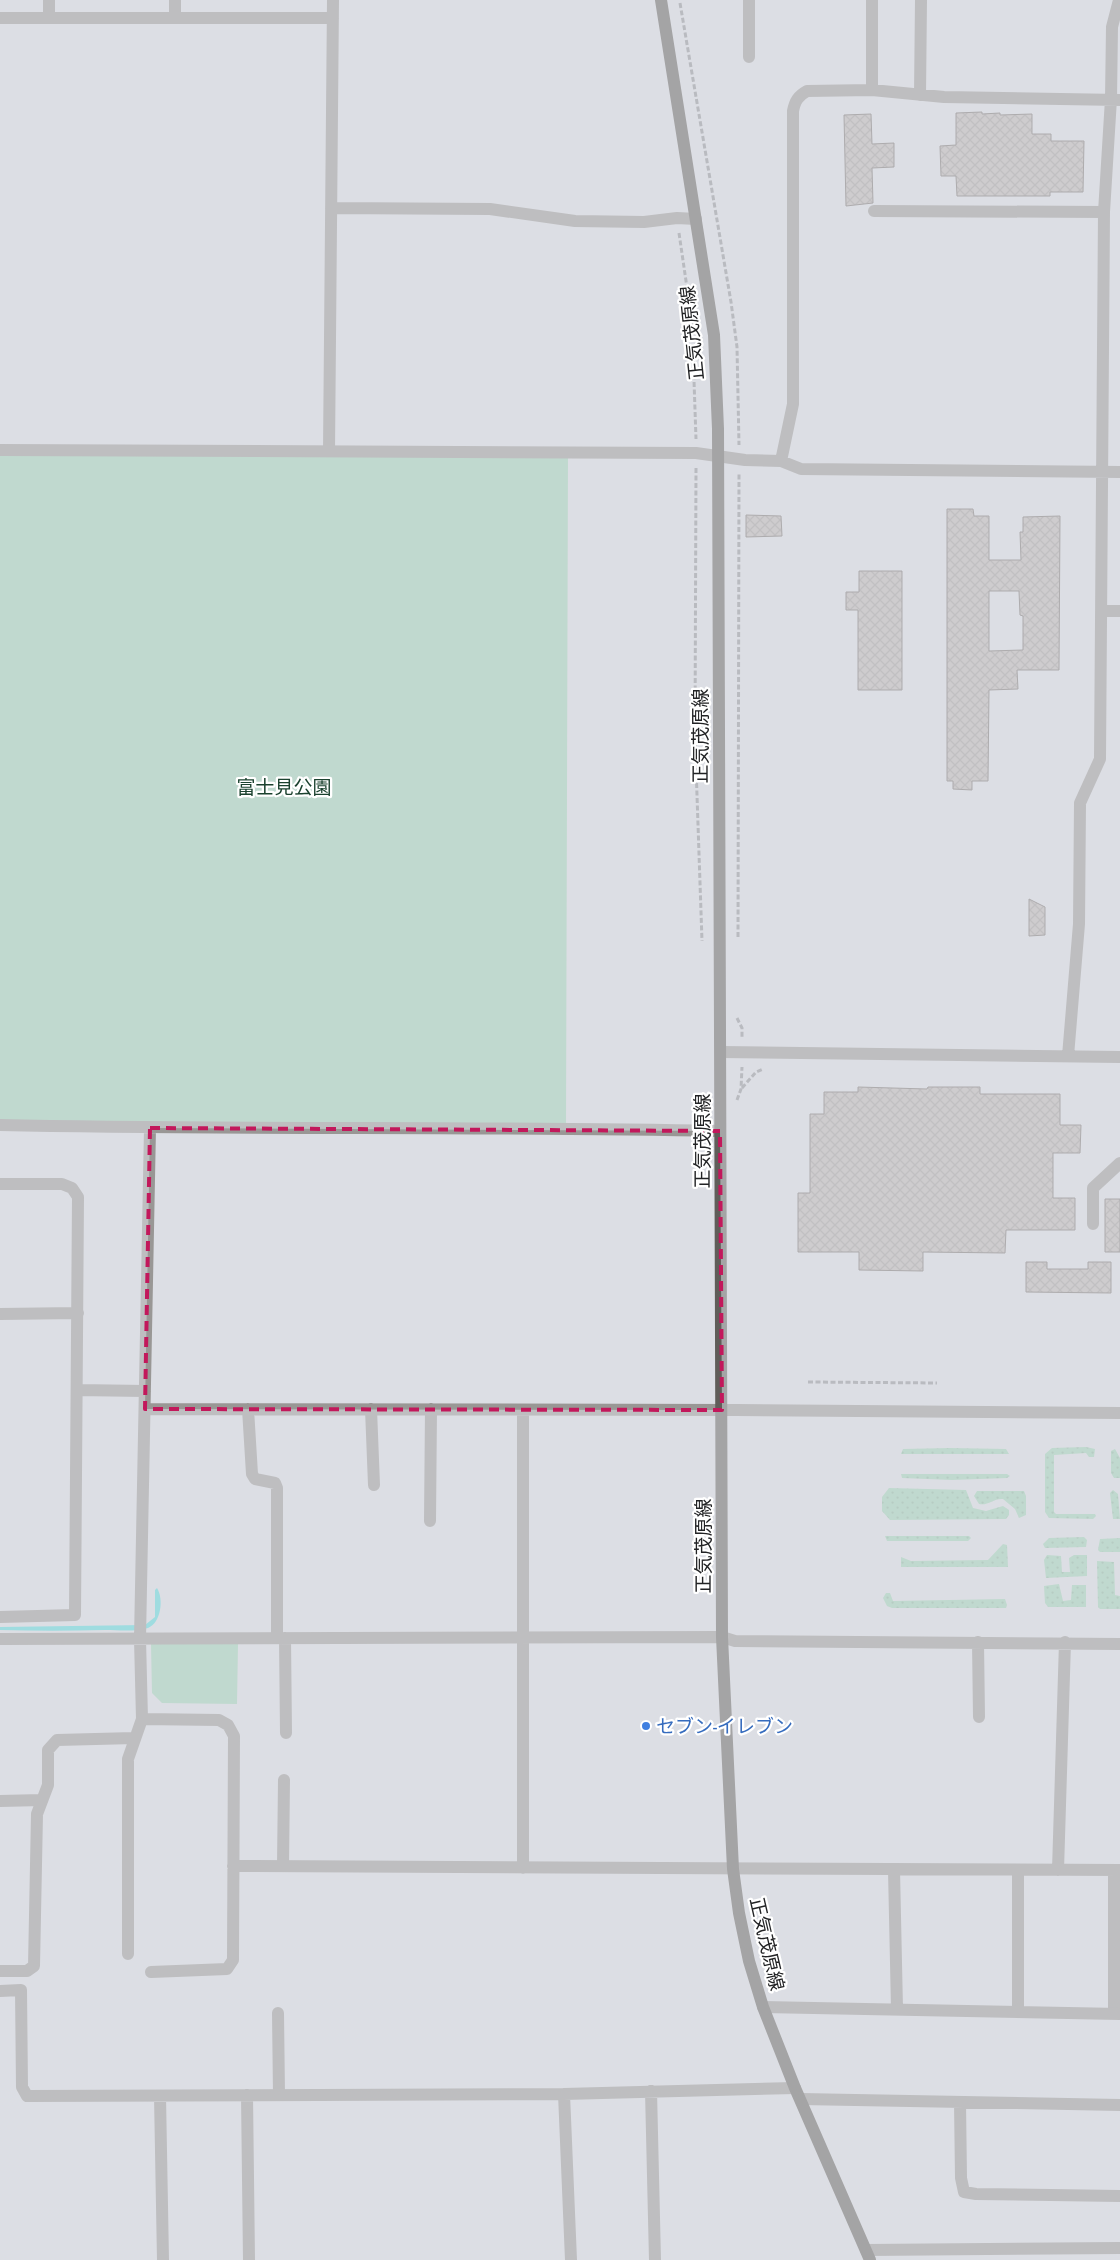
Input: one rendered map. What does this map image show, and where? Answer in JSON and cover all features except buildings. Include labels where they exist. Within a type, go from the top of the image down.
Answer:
[{"type":"main road","name":"正気茂原線","points":[[661,0],[714,335],[718,456],[722,1637],[733,1869],[745,1942],[763,2007],[798,2094],[868,2255]]},
{"type":"street","points":[[49,0],[49,18]]},
{"type":"street","points":[[175,0],[175,18]]},
{"type":"street","points":[[329,451],[333,0]]},
{"type":"street","points":[[749,0],[749,56]]},
{"type":"street","points":[[872,0],[872,90]]},
{"type":"street","points":[[920,95],[921,0]]},
{"type":"street","points":[[1068,1056],[1080,924],[1080,803],[1100,759],[1104,472],[1104,212],[1116,100],[1116,40],[1112,27],[1119,0]]},
{"type":"street","points":[[0,18],[333,18]]},
{"type":"street","points":[[781,461],[792,404],[793,120],[795,101],[807,91],[872,90],[944,97],[1116,100]]},
{"type":"street","points":[[331,208],[490,210],[575,221],[644,222],[677,218],[696,219]]},
{"type":"street","points":[[874,211],[1104,212]]},
{"type":"street","points":[[0,450],[696,453],[745,460],[781,461],[801,469],[1120,472]]},
{"type":"street","points":[[1102,611],[1120,611]]},
{"type":"street","points":[[721,1052],[1120,1057]]},
{"type":"street","points":[[0,1124],[150,1128],[566,1128],[720,1131]]},
{"type":"street","points":[[128,1954],[128,1759],[142,1719],[140,1639],[150,1128]]},
{"type":"street","points":[[1094,1224],[1093,1188],[1120,1163]]},
{"type":"street","points":[[0,1184],[62,1184],[72,1188],[78,1197],[75,1615],[0,1617]]},
{"type":"street","points":[[0,1314],[78,1313]]},
{"type":"street","points":[[77,1390],[145,1391]]},
{"type":"street","points":[[145,1409],[1120,1413]]},
{"type":"street","points":[[248,1409],[252,1474],[255,1478],[274,1483],[277,1488],[281,1638],[286,1732]]},
{"type":"street","points":[[371,1409],[374,1485]]},
{"type":"street","points":[[430,1520],[431,1409]]},
{"type":"street","points":[[523,1410],[523,1868]]},
{"type":"street","points":[[0,1639],[722,1637],[735,1641],[1064,1642],[1120,1644]]},
{"type":"street","points":[[978,1642],[979,1717]]},
{"type":"street","points":[[1058,1870],[1064,1642]]},
{"type":"street","points":[[142,1719],[219,1720],[228,1725],[234,1736],[233,1960],[227,1969],[151,1972]]},
{"type":"street","points":[[0,1971],[27,1971],[34,1966],[38,1814],[48,1785],[48,1750],[57,1740],[134,1738]]},
{"type":"street","points":[[283,1865],[284,1780]]},
{"type":"street","points":[[0,1801],[42,1800]]},
{"type":"street","points":[[233,1866],[1117,1870],[1117,2014],[763,2007]]},
{"type":"street","points":[[894,1870],[897,2009]]},
{"type":"street","points":[[1018,1870],[1018,2012]]},
{"type":"street","points":[[0,1991],[21,1990],[22,2088],[27,2096],[564,2094],[651,2091],[798,2094],[960,2102],[1120,2105]]},
{"type":"street","points":[[278,2012],[279,2095]]},
{"type":"street","points":[[651,2091],[655,2260]]},
{"type":"street","points":[[564,2094],[571,2260]]},
{"type":"street","points":[[248,2095],[249,2260]]},
{"type":"street","points":[[160,2096],[163,2260]]},
{"type":"street","points":[[960,2102],[961,2178],[964,2192],[976,2194],[1120,2196]]},
{"type":"street","points":[[868,2255],[1120,2248]]},
{"type":"path","points":[[679,0],[731,302],[737,347],[739,448]]},
{"type":"path","points":[[677,218],[692,322],[696,453],[695,737],[702,942]]},
{"type":"path","points":[[738,940],[739,468]]},
{"type":"path","points":[[737,1010],[737,1019],[742,1028],[741,1089]]},
{"type":"path","points":[[737,1109],[737,1099],[741,1089],[756,1072],[767,1068]]},
{"type":"path","points":[[808,1382],[936,1383]]},
{"type":"highlighted area","points":[[150,1128],[720,1131],[722,1410],[145,1409]]},
{"type":"green space","name":"富士見公園","points":[[0,450],[568,452],[566,1128],[0,1123]]},
{"type":"green space","points":[[1086,1447],[1095,1449],[1094,1457],[1089,1457],[1086,1453],[1054,1455],[1054,1512],[1056,1514],[1095,1514],[1096,1516],[1093,1519],[1049,1518],[1045,1512],[1045,1454],[1052,1448]]},
{"type":"green space","points":[[903,1449],[1006,1449],[1009,1454],[901,1454]]},
{"type":"green space","points":[[1115,1449],[1120,1458],[1120,1478],[1114,1478],[1111,1473],[1111,1451]]},
{"type":"green space","points":[[901,1474],[1007,1474],[1010,1476],[1007,1478],[952,1480],[902,1478]]},
{"type":"green space","points":[[889,1488],[966,1490],[973,1508],[986,1511],[1003,1506],[1009,1510],[1009,1515],[1006,1519],[890,1520],[882,1511],[882,1497]]},
{"type":"green space","points":[[1113,1490],[1118,1494],[1120,1519],[1113,1519],[1110,1493]]},
{"type":"green space","points":[[977,1491],[1024,1491],[1026,1496],[1026,1515],[1019,1518],[1015,1509],[1003,1499],[979,1504],[974,1496]]},
{"type":"green space","points":[[885,1536],[969,1536],[971,1538],[968,1541],[887,1541]]},
{"type":"green space","points":[[1084,1537],[1087,1540],[1086,1547],[1045,1548],[1043,1544],[1049,1538]]},
{"type":"green space","points":[[1120,1538],[1120,1552],[1100,1552],[1098,1550],[1100,1539]]},
{"type":"green space","points":[[1003,1544],[1007,1545],[1008,1567],[901,1567],[901,1557],[911,1561],[988,1560]]},
{"type":"green space","points":[[1047,1555],[1061,1556],[1062,1572],[1070,1572],[1069,1558],[1074,1555],[1087,1555],[1087,1576],[1046,1578],[1044,1560]]},
{"type":"green space","points":[[1097,1561],[1114,1562],[1115,1595],[1120,1596],[1120,1609],[1100,1609],[1098,1607]]},
{"type":"green space","points":[[1059,1584],[1063,1601],[1071,1600],[1072,1585],[1086,1585],[1086,1607],[1048,1607],[1045,1603],[1044,1586]]},
{"type":"green space","points":[[886,1593],[890,1593],[893,1601],[1005,1599],[1007,1605],[1006,1608],[892,1608],[887,1606],[883,1598]]},
{"type":"green space","points":[[151,1644],[238,1644],[237,1704],[162,1703],[152,1693]]},
{"type":"water","points":[[157,1588],[161,1604],[160,1610],[156,1621],[148,1628],[138,1630],[0,1630],[0,1627],[145,1625],[155,1617],[155,1590]]},
{"type":"place","name":"セブン-イレブン","points":[[646,1726]]}]
